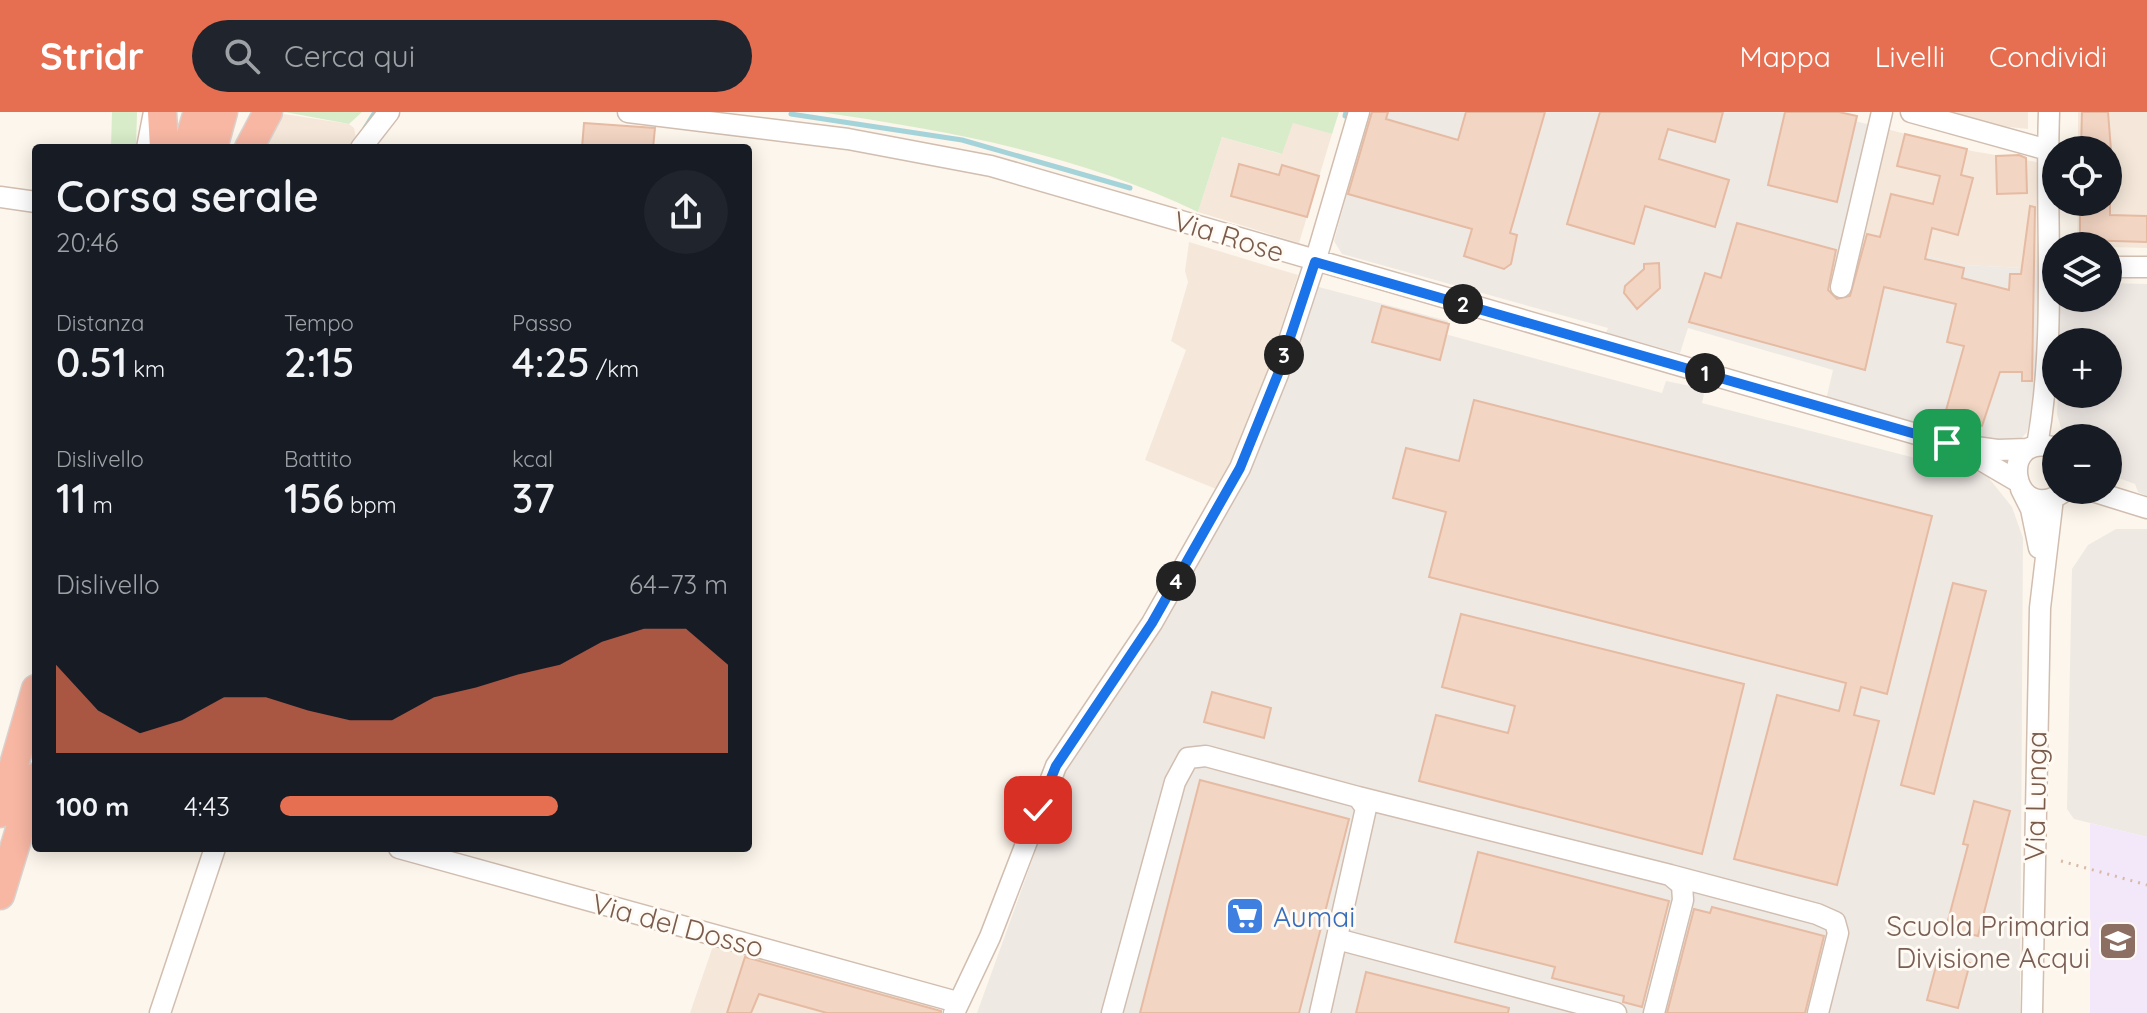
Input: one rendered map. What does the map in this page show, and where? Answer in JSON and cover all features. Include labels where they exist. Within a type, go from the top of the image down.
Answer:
[{"type":"highway","points":[[162,112],[164,144]]},
{"type":"highway","points":[[188,144],[198,112]]},
{"type":"highway","points":[[214,144],[223,112]]},
{"type":"highway","points":[[251,144],[268,112]]},
{"type":"highway","points":[[0,813],[32,703]]},
{"type":"highway","points":[[0,895],[32,790]]},
{"type":"street","points":[[148,144],[154,112]]},
{"type":"street","points":[[364,144],[389,112]]},
{"type":"street","name":"Via Rose","points":[[628,112],[738,118],[991,166],[1947,443],[1997,450],[2040,448]]},
{"type":"street","points":[[956,1008],[990,937],[1056,766],[1152,623],[1240,468],[1278,374],[1359,112]]},
{"type":"street","points":[[1841,287],[1882,112]]},
{"type":"street","points":[[1911,112],[2042,148]]},
{"type":"street","points":[[2048,136],[2049,112]]},
{"type":"street","points":[[0,197],[32,201]]},
{"type":"street","points":[[2122,267],[2147,267]]},
{"type":"street","points":[[2019,485],[2017,463],[2040,448],[2045,408]]},
{"type":"street","name":"Via Rose","points":[[1947,443],[1992,464],[2036,499],[2042,498]]},
{"type":"street","name":"Via Lunga","points":[[2019,485],[2037,531],[2042,580],[2034,796],[2032,1013]]},
{"type":"street","points":[[2122,491],[2147,506]]},
{"type":"street","points":[[2122,499],[2147,506]]},
{"type":"street","name":"Via Lunga","points":[[2042,580],[2057,504]]},
{"type":"street","points":[[1112,1013],[1175,782],[1188,758],[1206,756],[1817,914],[1835,922],[1838,933],[1818,1013]]},
{"type":"street","points":[[1320,1013],[1366,808],[1358,797]]},
{"type":"street","points":[[160,1013],[214,852]]},
{"type":"street","name":"Via del Dosso","points":[[413,852],[956,1008]]},
{"type":"street","points":[[1654,1013],[1683,900],[1682,885],[1670,875]]},
{"type":"street","points":[[1337,939],[1616,1013]]},
{"type":"path","points":[[2061,861],[2147,885]]},
{"type":"shaded area","points":[[1369,112],[1819,112],[1871,125],[1849,236],[1964,265],[2042,269],[2039,382],[2027,432],[2020,440],[1993,446],[1826,400],[1833,370],[1688,328],[1680,353],[1606,333],[1608,328],[1342,254],[1334,241]]},
{"type":"shaded area","points":[[1940,112],[2028,112],[2028,129],[2000,126]]},
{"type":"shaded area","points":[[2078,112],[2147,112],[2147,248],[2122,247],[2122,232],[2077,232],[2078,216],[2122,216],[2122,136],[2078,136]]},
{"type":"shaded area","points":[[284,114],[349,124],[354,128],[357,143],[357,144],[268,144]]},
{"type":"shaded area","points":[[1293,122],[1332,134],[1299,243],[1198,212],[1222,137],[1281,154]]},
{"type":"shaded area","points":[[1871,125],[1972,151],[2037,162],[2042,269],[1964,265],[1848,236]]},
{"type":"shaded area","points":[[1189,242],[1298,275],[1250,425],[1216,489],[1145,460],[1186,350],[1171,341],[1188,282],[1185,271]]},
{"type":"shaded area","points":[[2122,283],[2147,284],[2147,496],[2138,492],[2135,484],[2122,479],[2122,424],[2060,424],[2057,414],[2057,408],[2122,408],[2122,328],[2058,328],[2058,312],[2122,312]]},
{"type":"shaded area","points":[[1315,286],[1448,321],[1445,334],[1662,393],[1666,381],[1705,389],[1702,403],[1946,466],[1948,458],[1988,477],[2012,507],[2023,538],[2020,1013],[977,1013],[1067,764],[1171,610],[1217,529],[1262,442],[1256,437],[1262,425],[1269,427]]},
{"type":"shaded area","points":[[2116,529],[2147,529],[2147,837],[2074,819],[2067,809],[2072,569],[2088,545]]},
{"type":"shaded area","name":"Scuola Primaria Divisione Acqui","points":[[2090,823],[2147,837],[2147,1013],[2090,1013]]},
{"type":"shaded area","points":[[714,943],[864,984],[927,1004],[942,1013],[690,1013]]},
{"type":"green space","points":[[112,112],[137,112],[136,144],[111,144]]},
{"type":"green space","points":[[285,112],[362,112],[349,124]]},
{"type":"green space","points":[[820,112],[1339,112],[1332,134],[1293,123],[1282,154],[1222,137],[1198,212],[1107,175],[1013,147],[917,127]]},
{"type":"building","points":[[1372,112],[1388,112],[1386,119],[1458,140],[1466,112],[1545,112],[1510,233],[1517,235],[1511,264],[1504,269],[1464,256],[1472,229],[1348,194]]},
{"type":"building","points":[[1600,112],[1723,112],[1715,142],[1668,129],[1659,159],[1729,180],[1715,227],[1645,206],[1634,244],[1567,224]]},
{"type":"building","points":[[1785,112],[1839,112],[1857,116],[1837,202],[1768,185]]},
{"type":"building","points":[[2082,112],[2108,112],[2110,136],[2081,136]]},
{"type":"building","points":[[584,123],[655,128],[653,144],[582,144]]},
{"type":"building","points":[[1905,134],[1967,149],[1961,175],[1973,178],[1958,235],[1932,228],[1925,259],[1964,268],[1962,278],[2009,290],[2010,274],[2021,274],[2030,206],[2035,207],[2032,381],[2022,381],[2022,372],[2000,372],[1982,426],[1945,414],[1964,346],[1947,342],[1956,304],[1884,287],[1865,370],[1689,322],[1705,273],[1721,278],[1737,223],[1836,250],[1828,290],[1837,299],[1850,296],[1867,234],[1880,237],[1891,194],[1933,204],[1940,176],[1897,166]]},
{"type":"building","points":[[2019,155],[2026,158],[2027,193],[1997,194],[1996,156]]},
{"type":"building","points":[[1239,164],[1279,175],[1282,165],[1319,176],[1307,217],[1231,196]]},
{"type":"building","points":[[2080,216],[2147,216],[2147,242],[2122,241],[2122,232],[2080,232]]},
{"type":"building","points":[[1659,263],[1660,288],[1637,309],[1624,293],[1625,286],[1644,269],[1644,264]]},
{"type":"building","points":[[1382,306],[1449,324],[1440,360],[1372,342]]},
{"type":"building","points":[[1474,400],[1932,516],[1887,694],[1861,687],[1854,715],[1879,721],[1837,885],[1734,859],[1777,695],[1839,711],[1846,683],[1429,577],[1446,512],[1393,498],[1406,448],[1459,461]]},
{"type":"building","points":[[1953,583],[1986,591],[1934,794],[1901,785]]},
{"type":"building","points":[[1461,614],[1744,684],[1702,854],[1419,781],[1436,715],[1508,733],[1515,706],[1442,687]]},
{"type":"building","points":[[1212,692],[1271,708],[1264,738],[1204,722]]},
{"type":"building","name":"Aumai","points":[[1200,780],[1349,819],[1299,1013],[1140,1013]]},
{"type":"building","points":[[1974,801],[2010,811],[1978,936],[1946,928],[1968,845],[1963,844]]},
{"type":"building","points":[[1478,852],[1669,901],[1642,1007],[1623,1002],[1624,996],[1552,978],[1555,967],[1455,942]]},
{"type":"building","points":[[1712,907],[1824,936],[1805,1013],[1667,1013],[1694,909],[1710,913]]},
{"type":"building","points":[[1939,955],[1970,963],[1958,1008],[1927,1000]]},
{"type":"building","points":[[745,957],[941,1013],[827,1013],[759,994],[751,1013],[727,1013]]},
{"type":"building","points":[[1366,972],[1509,1008],[1508,1013],[1356,1013]]},
{"type":"waterway","points":[[365,128],[375,112]]},
{"type":"waterway","points":[[1345,116],[1346,112]]},
{"type":"waterway","points":[[791,114],[962,140],[1130,188]]},
{"type":"place","name":"Aumai","points":[[1245,916]]},
{"type":"place","name":"Scuola Primaria Divisione Acqui","points":[[2118,941]]},
{"type":"route","points":[[1038,810],[1056,766],[1152,623],[1240,468],[1278,374],[1315,262],[1947,443]]}]
